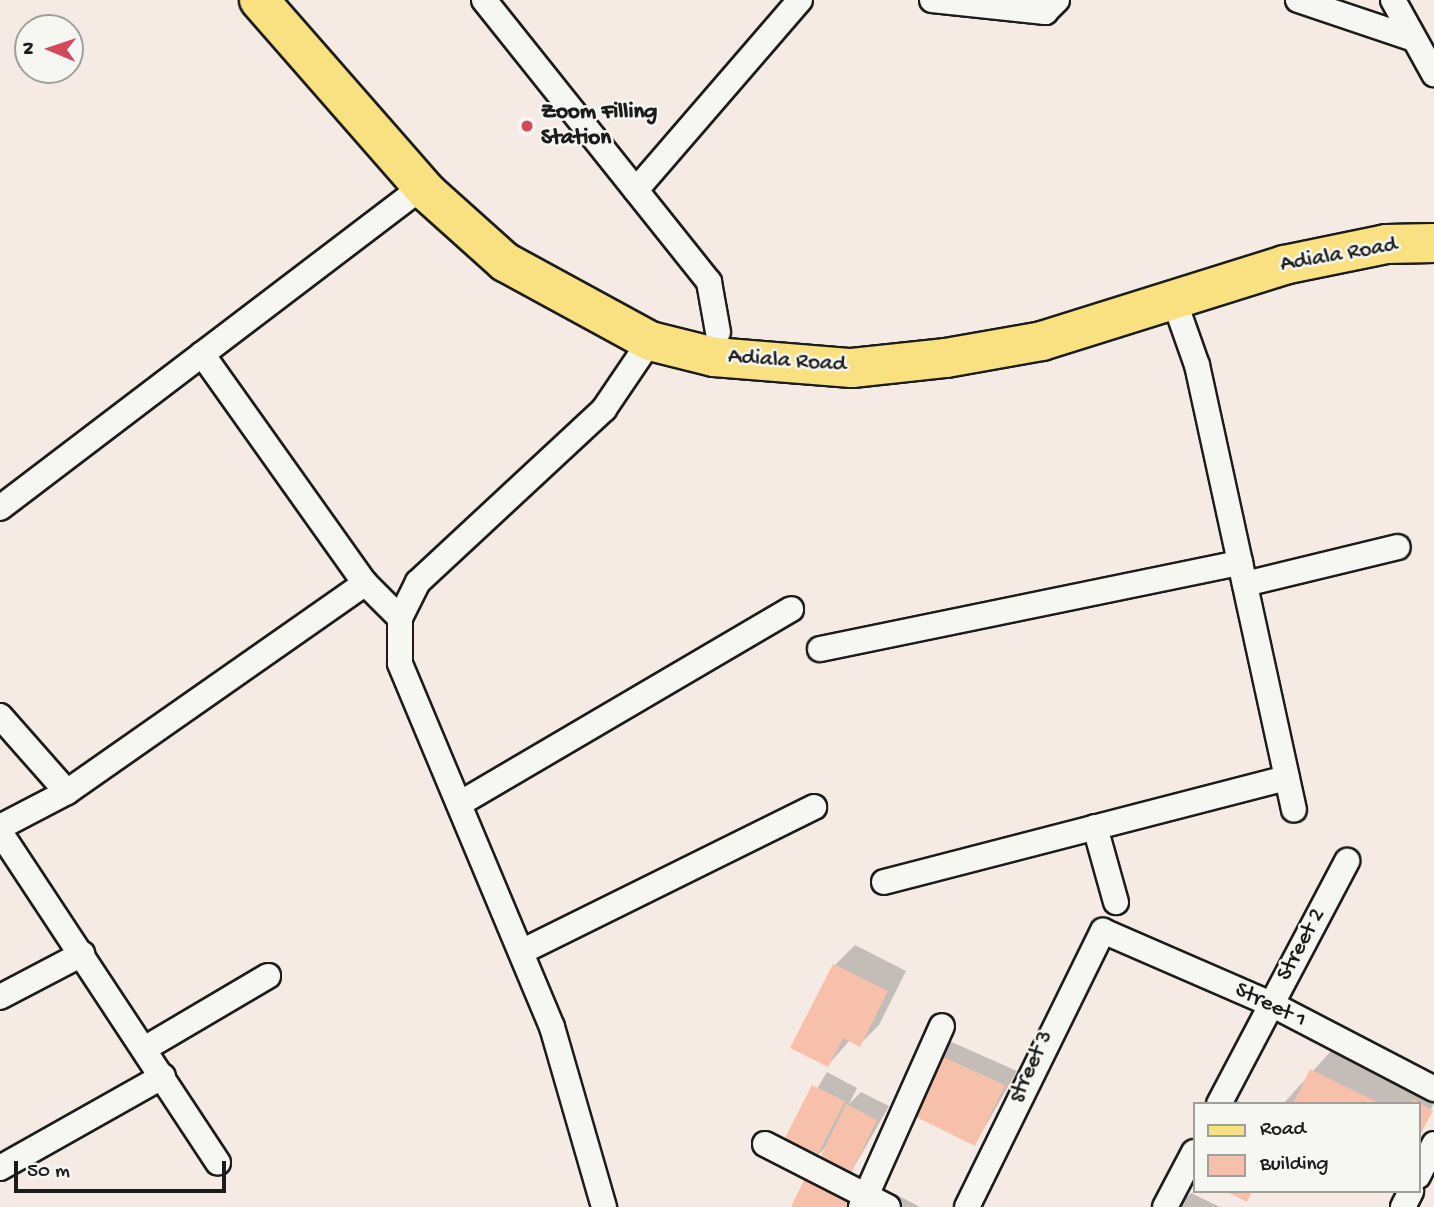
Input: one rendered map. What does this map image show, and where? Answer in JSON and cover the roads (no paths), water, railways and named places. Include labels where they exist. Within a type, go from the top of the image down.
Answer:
[{"type":"main road","name":"Adiala Road","points":[[259,0],[422,187],[505,262],[650,341],[714,357],[852,368],[1042,341],[1173,297],[1284,265],[1386,244],[1434,243]]},
{"type":"main road","name":"Adiala Road","points":[[292,0],[444,175],[519,242],[659,318],[718,332],[851,344],[943,334],[1037,317],[1279,241],[1383,220],[1434,218]]},
{"type":"street","points":[[484,0],[709,282],[718,332]]},
{"type":"street","points":[[636,190],[800,0]]},
{"type":"street","points":[[932,0],[1045,12],[1057,0]]},
{"type":"street","points":[[1298,0],[1414,39]]},
{"type":"street","points":[[1392,0],[1434,74]]},
{"type":"street","points":[[0,508],[422,187]]},
{"type":"street","points":[[1173,297],[1197,365],[1294,810]]},
{"type":"street","points":[[604,1207],[552,1027],[400,663],[400,618],[418,582],[604,409],[650,341]]},
{"type":"street","points":[[202,354],[365,583],[400,618]]},
{"type":"street","points":[[820,649],[1398,547]]},
{"type":"street","points":[[218,1162],[0,830],[67,792],[365,583]]},
{"type":"street","points":[[459,804],[791,609]]},
{"type":"street","points":[[0,716],[67,792]]},
{"type":"street","points":[[884,882],[1287,778]]},
{"type":"street","points":[[521,952],[814,807]]},
{"type":"street","points":[[1095,827],[1116,902]]},
{"type":"street","name":"Street 2","points":[[1220,1102],[1347,861]]},
{"type":"street","name":"Street 1","points":[[1102,931],[1271,1004],[1434,1089]]},
{"type":"street","name":"street 3","points":[[967,1207],[1102,931]]},
{"type":"street","points":[[0,997],[82,954]]},
{"type":"street","points":[[144,1049],[268,976]]},
{"type":"street","points":[[863,1201],[942,1026]]},
{"type":"street","points":[[0,1168],[163,1076]]},
{"type":"street","points":[[765,1144],[863,1201],[888,1207]]},
{"type":"street","points":[[1420,1172],[1434,1144]]},
{"type":"street","points":[[1165,1207],[1192,1156]]},
{"type":"place","name":"Zoom Filling Station","points":[[527,126]]}]
